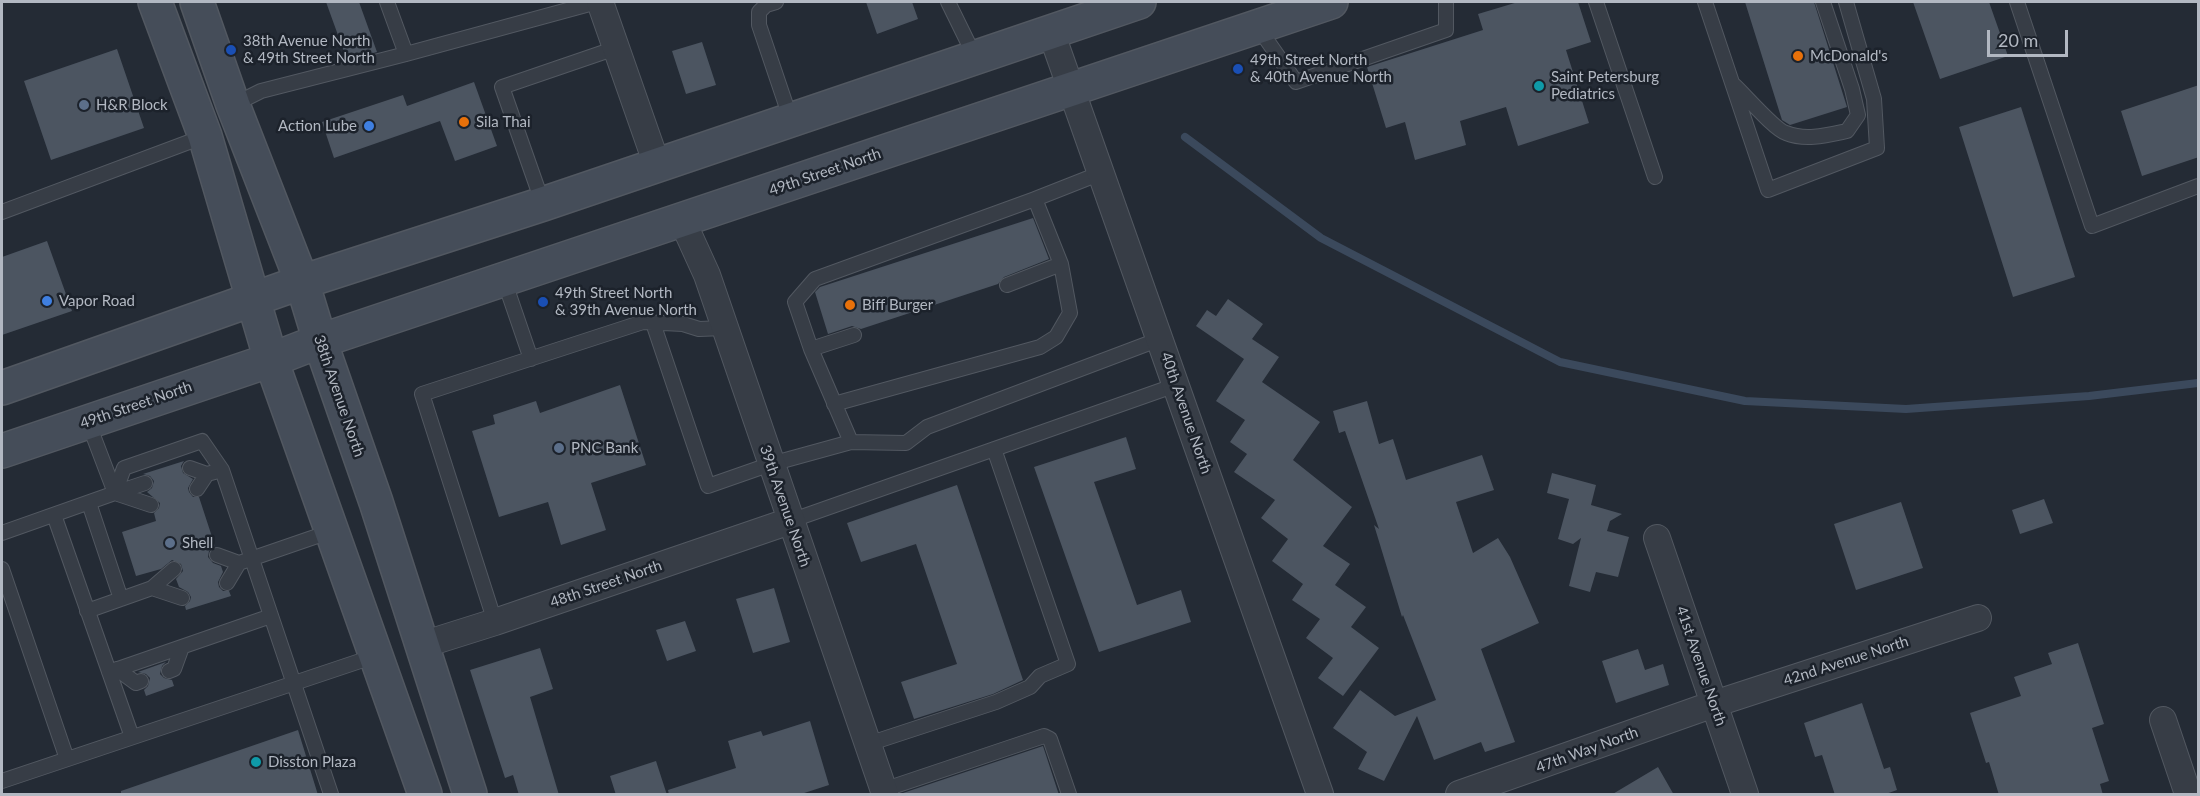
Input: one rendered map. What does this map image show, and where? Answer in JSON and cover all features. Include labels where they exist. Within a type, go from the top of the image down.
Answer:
[{"type":"main road","points":[[155,2],[205,136],[272,360],[425,795]]},
{"type":"main road","name":"38th Avenue North","points":[[197,2],[233,105],[302,282],[376,502],[470,795]]},
{"type":"main road","points":[[2,388],[302,282],[543,204],[1139,2]]},
{"type":"main road","name":"49th Street North","points":[[2,451],[272,360],[320,341],[1331,2]]},
{"type":"street","points":[[598,2],[657,165]]},
{"type":"street","name":"40th Avenue North","points":[[1051,32],[1320,795]]},
{"type":"street","name":"39th Avenue North","points":[[682,220],[707,276],[884,792]]},
{"type":"street","name":"48th Street North","points":[[422,645],[790,521]]},
{"type":"street","name":"41st Avenue North","points":[[1657,538],[1745,795]]},
{"type":"street","name":"42nd Avenue North","points":[[1714,704],[1978,618]]},
{"type":"street","name":"47th Way North","points":[[1459,795],[1714,704]]},
{"type":"street","points":[[2163,720],[2188,795]]},
{"type":"lane","points":[[387,2],[406,54]]},
{"type":"lane","points":[[233,105],[261,91],[598,2]]},
{"type":"lane","points":[[776,2],[766,5],[759,12],[759,25],[791,120]]},
{"type":"lane","points":[[948,2],[975,57]]},
{"type":"lane","points":[[1257,26],[1296,82],[1446,30],[1446,2]]},
{"type":"lane","points":[[1596,2],[1655,177]]},
{"type":"lane","points":[[1705,2],[1768,190],[1878,148],[1874,99],[1846,2]]},
{"type":"lane","points":[[1733,83],[1784,133],[1803,137],[1826,136],[1847,130],[1858,115],[1852,89],[1823,2]]},
{"type":"lane","points":[[2017,2],[2092,226],[2199,186]]},
{"type":"lane","points":[[543,204],[502,87],[616,48]]},
{"type":"lane","points":[[2,212],[205,136]]},
{"type":"lane","points":[[851,442],[811,349],[795,302],[814,279],[1035,199],[1101,172]]},
{"type":"lane","points":[[834,404],[1040,347],[1056,337],[1070,313],[1061,264],[1035,199]]},
{"type":"lane","points":[[1007,285],[1061,264]]},
{"type":"lane","points":[[504,280],[531,359]]},
{"type":"lane","points":[[495,622],[422,394],[643,322],[683,324],[699,329],[724,328]]},
{"type":"lane","points":[[653,323],[708,486],[771,464],[851,442],[906,443],[927,427],[1160,339]]},
{"type":"lane","points":[[811,349],[854,335]]},
{"type":"lane","points":[[790,521],[1176,385]]},
{"type":"lane","points":[[88,422],[115,493]]},
{"type":"lane","points":[[115,493],[124,468],[202,441],[222,470],[245,561],[271,616],[331,795]]},
{"type":"lane","points":[[868,744],[996,702],[1030,687],[1040,676],[1068,664],[994,449]]},
{"type":"lane","points":[[190,468],[207,474],[222,470]]},
{"type":"lane","points":[[197,489],[207,474]]},
{"type":"lane","points":[[2,533],[145,483]]},
{"type":"lane","points":[[115,493],[151,505]]},
{"type":"lane","points":[[89,503],[122,599]]},
{"type":"lane","points":[[54,515],[87,611],[113,670],[132,737]]},
{"type":"lane","points":[[226,583],[245,561],[332,531]]},
{"type":"lane","points":[[218,555],[245,561]]},
{"type":"lane","points":[[2,569],[67,759]]},
{"type":"lane","points":[[87,611],[152,588],[174,569]]},
{"type":"lane","points":[[152,588],[182,598]]},
{"type":"lane","points":[[113,670],[271,616]]},
{"type":"lane","points":[[169,671],[174,669],[182,647]]},
{"type":"lane","points":[[2,781],[375,656]]},
{"type":"lane","points":[[113,670],[136,683],[141,681]]},
{"type":"lane","points":[[884,792],[1044,736],[1050,739],[1069,795]]},
{"type":"building","points":[[326,2],[359,2],[377,52],[347,60]]},
{"type":"building","points":[[866,2],[912,2],[918,19],[877,34]]},
{"type":"building","points":[[1518,2],[1578,2],[1591,42],[1566,50],[1589,123],[1518,146],[1506,107],[1460,121],[1466,145],[1415,160],[1405,122],[1386,128],[1367,67],[1483,30],[1478,14]]},
{"type":"building","name":"McDonald's","points":[[1745,2],[1814,2],[1847,107],[1790,125],[1782,120]]},
{"type":"building","points":[[1913,2],[1989,2],[2008,56],[1940,79]]},
{"type":"building","points":[[702,42],[716,85],[686,94],[672,51]]},
{"type":"building","name":"H&R Block","points":[[117,49],[144,128],[51,160],[24,81]]},
{"type":"building","points":[[474,82],[497,146],[455,161],[440,121],[334,158],[322,122],[403,95],[407,106]]},
{"type":"building","points":[[2199,85],[2199,157],[2142,176],[2121,111]]},
{"type":"building","points":[[2021,107],[2075,277],[2013,297],[1959,127]]},
{"type":"building","points":[[1033,218],[1049,259],[1004,277],[998,284],[861,329],[852,326],[828,334],[815,292],[820,287]]},
{"type":"building","points":[[47,241],[72,311],[2,335],[2,257]]},
{"type":"building","points":[[1228,299],[1263,324],[1252,339],[1279,357],[1262,382],[1320,422],[1293,460],[1352,507],[1323,546],[1350,564],[1335,585],[1366,607],[1351,627],[1379,648],[1343,696],[1318,678],[1333,658],[1306,638],[1320,619],[1292,600],[1303,584],[1272,561],[1288,539],[1261,518],[1275,500],[1234,472],[1247,454],[1230,442],[1245,420],[1216,401],[1244,359],[1196,326],[1207,310],[1216,316]]},
{"type":"building","name":"PNC Bank","points":[[620,385],[646,465],[591,483],[606,530],[561,545],[548,502],[499,517],[472,431],[495,424],[493,415],[536,401],[540,413]]},
{"type":"building","points":[[1367,401],[1379,444],[1393,439],[1406,480],[1482,455],[1494,490],[1456,502],[1473,553],[1498,538],[1510,557],[1539,623],[1481,649],[1515,742],[1485,752],[1481,742],[1434,760],[1417,716],[1384,781],[1358,769],[1367,752],[1333,728],[1360,690],[1395,716],[1436,700],[1403,615],[1402,617],[1374,525],[1379,529],[1345,431],[1339,433],[1333,411]]},
{"type":"building","points":[[1126,437],[1136,469],[1094,482],[1137,605],[1181,590],[1191,622],[1099,652],[1034,467]]},
{"type":"building","name":"Shell","points":[[184,461],[181,466],[183,473],[193,479],[188,488],[189,492],[193,497],[199,497],[215,546],[209,551],[208,557],[213,563],[221,566],[223,572],[218,582],[219,587],[223,591],[229,591],[231,596],[186,610],[185,606],[191,597],[188,592],[179,587],[176,579],[183,571],[181,564],[172,560],[161,569],[136,576],[122,532],[156,521],[154,513],[160,503],[147,492],[152,488],[154,481],[150,476],[143,474]]},
{"type":"building","points":[[1552,473],[1596,485],[1591,505],[1622,514],[1610,521],[1607,531],[1629,537],[1618,577],[1596,572],[1590,592],[1569,586],[1581,538],[1573,544],[1558,539],[1569,499],[1547,493]]},
{"type":"building","points":[[957,485],[1023,680],[993,694],[914,719],[901,682],[957,664],[916,544],[861,562],[847,523]]},
{"type":"building","points":[[2044,499],[2053,523],[2020,534],[2012,510]]},
{"type":"building","points":[[1901,502],[1923,568],[1856,590],[1834,524]]},
{"type":"building","points":[[774,588],[790,642],[753,653],[736,599]]},
{"type":"building","points":[[685,621],[696,651],[667,661],[656,630]]},
{"type":"building","points":[[2078,643],[2104,724],[2092,728],[2109,781],[2100,784],[2103,795],[1999,795],[1970,713],[2021,696],[2014,677],[2052,664],[2048,653]]},
{"type":"building","points":[[540,648],[553,689],[530,697],[559,795],[519,795],[513,775],[505,778],[470,670]]},
{"type":"building","points":[[1638,649],[1645,670],[1663,664],[1669,685],[1616,703],[1602,661]]},
{"type":"building","points":[[166,662],[160,674],[172,680],[174,686],[146,696],[144,690],[150,678],[138,672]]},
{"type":"building","points":[[1862,703],[1884,769],[1890,767],[1897,790],[1883,795],[1835,795],[1822,755],[1815,757],[1804,723]]},
{"type":"building","points":[[810,721],[829,785],[798,795],[669,795],[668,790],[736,768],[728,741],[761,731],[763,736]]},
{"type":"building","name":"Disston Plaza","points":[[298,730],[318,795],[121,795],[121,791]]},
{"type":"building","points":[[1043,746],[1059,795],[904,795],[903,793]]},
{"type":"building","points":[[656,761],[667,795],[616,795],[610,776]]},
{"type":"building","points":[[1658,767],[1674,795],[1611,795]]},
{"type":"waterway","points":[[1185,137],[1321,238],[1560,362],[1745,401],[1906,409],[2089,396],[2198,383]]},
{"type":"place","name":"38th Avenue North & 49th Street North","points":[[231,50]]},
{"type":"place","name":"McDonald's","points":[[1798,56]]},
{"type":"place","name":"49th Street North & 40th Avenue North","points":[[1238,69]]},
{"type":"place","name":"Saint Petersburg Pediatrics","points":[[1539,86]]},
{"type":"place","name":"H&R Block","points":[[84,105]]},
{"type":"place","name":"Sila Thai","points":[[464,122]]},
{"type":"place","name":"Action Lube","points":[[369,126]]},
{"type":"place","name":"Vapor Road","points":[[47,301]]},
{"type":"place","name":"49th Street North & 39th Avenue North","points":[[543,302]]},
{"type":"place","name":"Biff Burger","points":[[850,305]]},
{"type":"place","name":"PNC Bank","points":[[559,448]]},
{"type":"place","name":"Shell","points":[[170,543]]},
{"type":"place","name":"Disston Plaza","points":[[256,762]]}]
